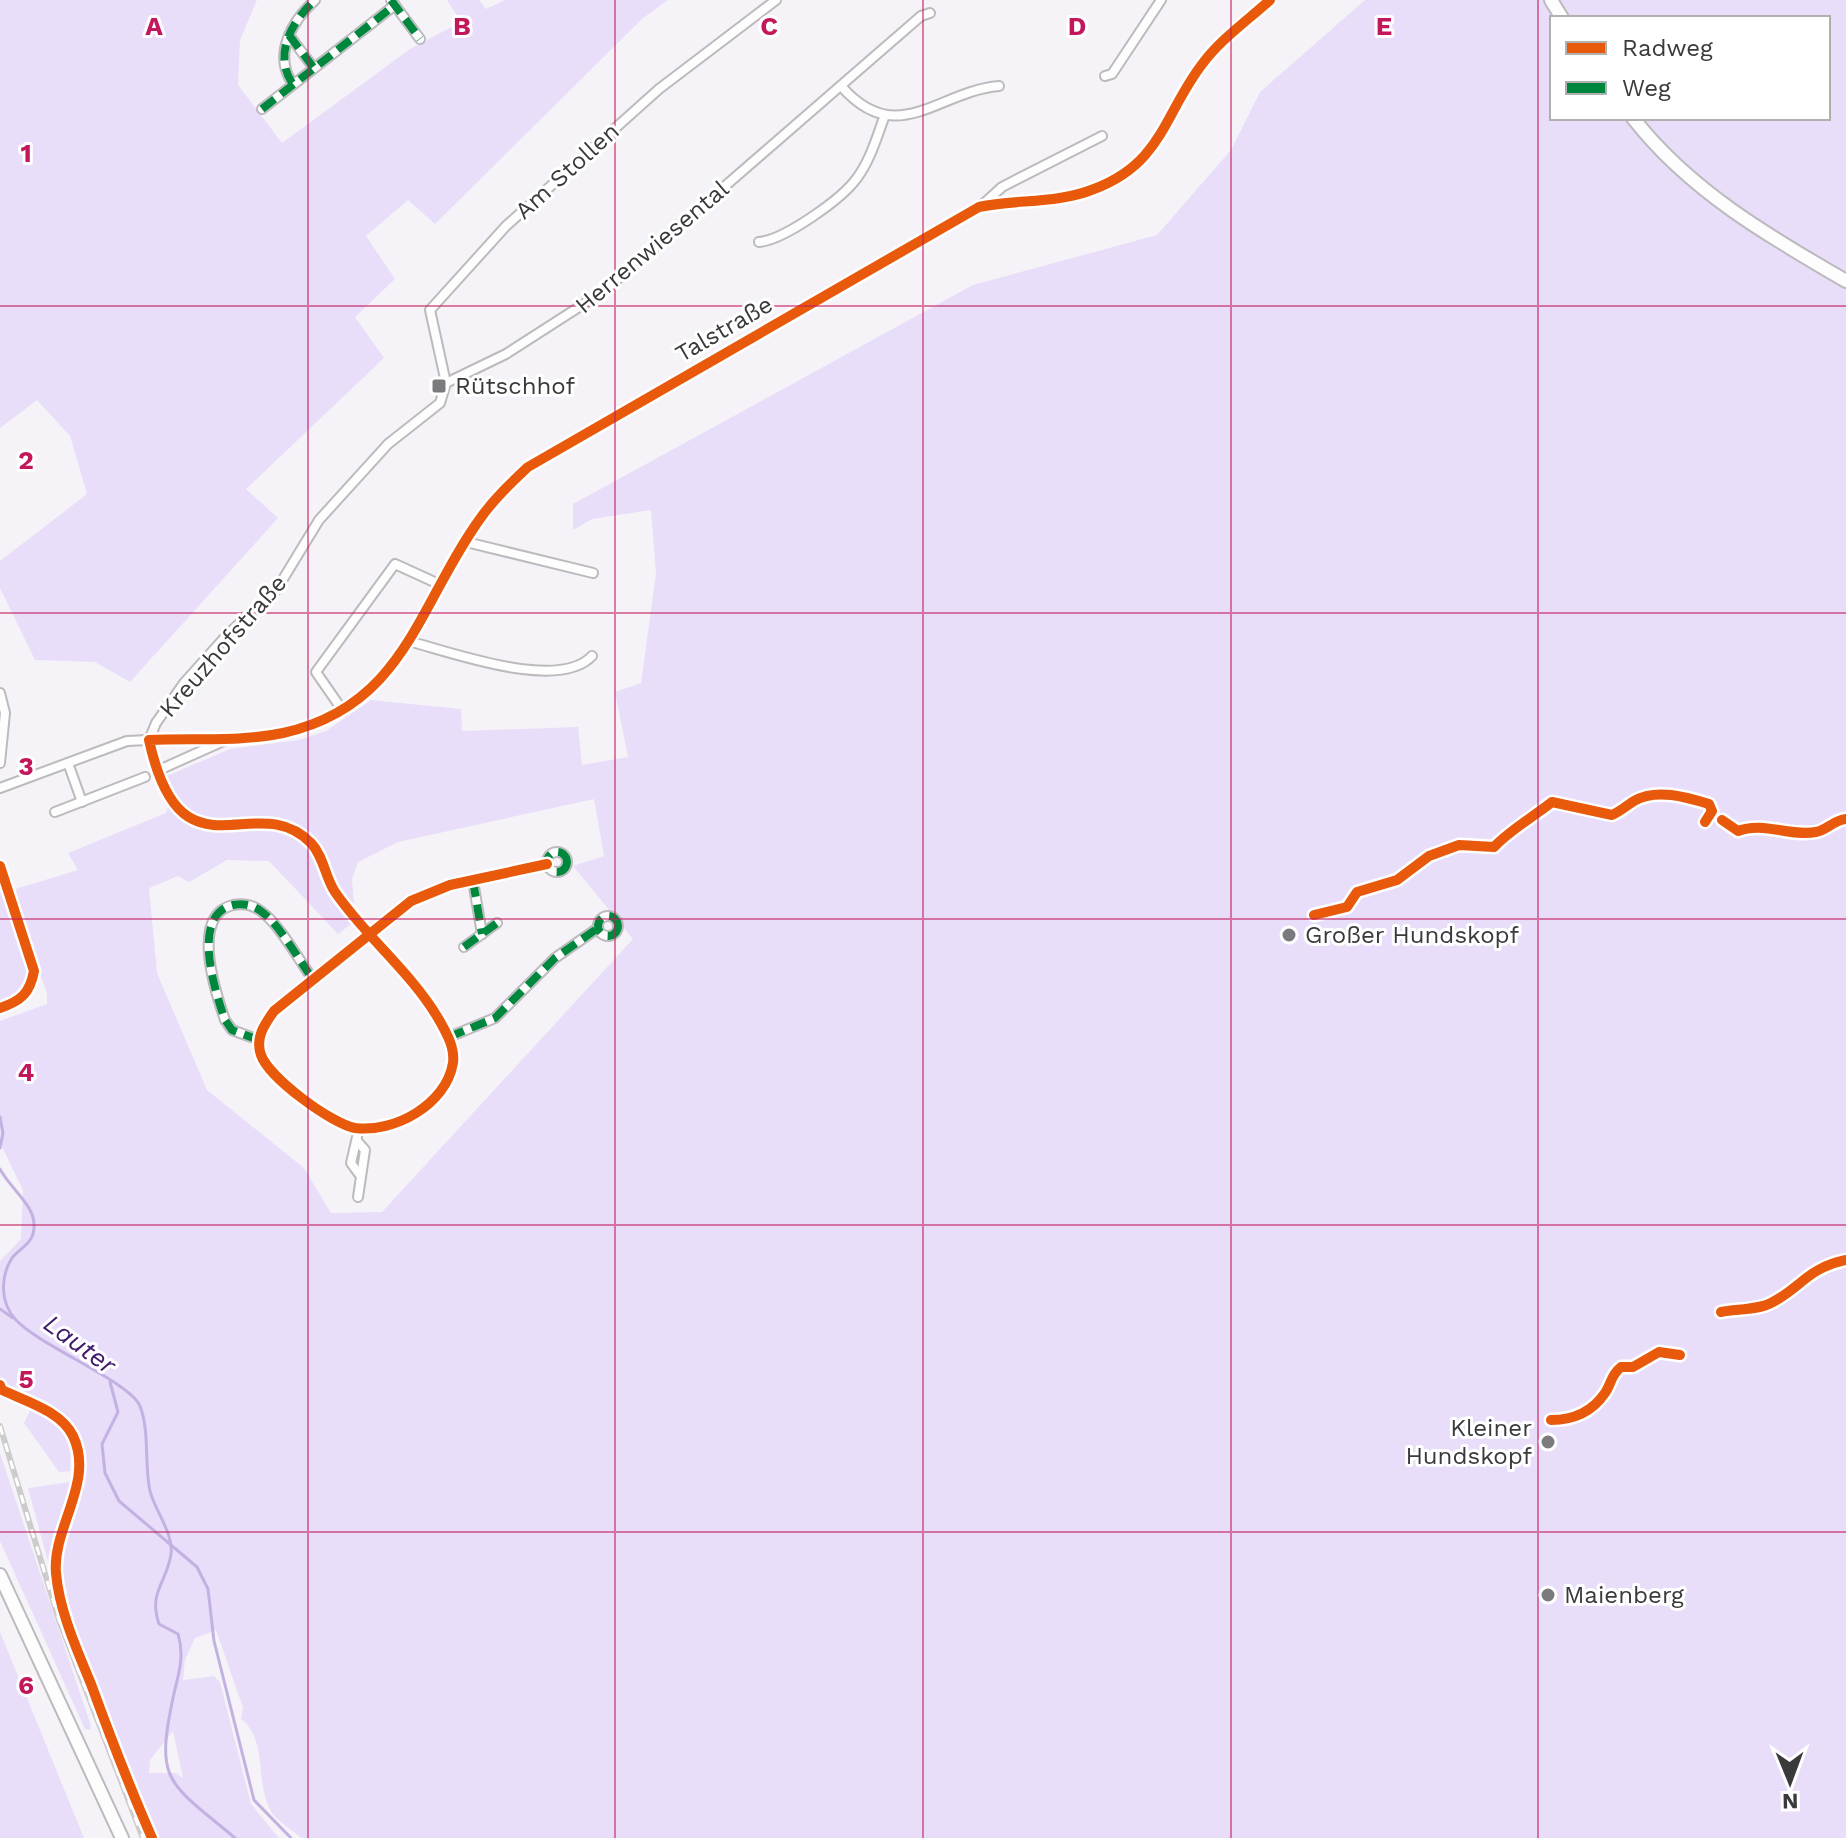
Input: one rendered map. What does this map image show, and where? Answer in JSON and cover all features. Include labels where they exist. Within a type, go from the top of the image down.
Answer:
[{"type":"street","points":[[292,83],[285,73],[283,56],[289,35],[315,0]]},
{"type":"street","name":"Am Stollen","points":[[446,383],[430,310],[517,216],[659,89],[776,0]]},
{"type":"street","points":[[1105,76],[1112,74],[1161,0]]},
{"type":"street","name":"Talstraße","points":[[979,207],[1056,200],[1093,190],[1132,169],[1168,126],[1189,84],[1211,53],[1270,0]]},
{"type":"street","points":[[262,109],[393,2],[420,39]]},
{"type":"street","name":"Herrenwiesental","points":[[446,383],[506,354],[604,291],[921,16],[930,13]]},
{"type":"street","points":[[289,35],[313,67]]},
{"type":"street","points":[[841,86],[867,108],[885,115],[906,117],[987,87],[999,86]]},
{"type":"street","points":[[759,242],[779,237],[840,196],[857,179],[885,115]]},
{"type":"street","points":[[1635,120],[1662,152],[1714,197],[1846,281]]},
{"type":"street","name":"Talstraße","points":[[149,740],[283,733],[343,711],[374,690],[499,494],[528,467],[979,207],[1002,187],[1102,136]]},
{"type":"street","name":"Kreuzhofstraße","points":[[0,788],[127,741],[149,740],[156,723],[184,683],[227,635],[277,589],[319,520],[388,444],[440,403],[446,383]]},
{"type":"street","points":[[466,542],[593,573]]},
{"type":"street","points":[[343,711],[316,672],[395,564],[441,585]]},
{"type":"street","points":[[408,641],[531,670],[576,669],[592,656]]},
{"type":"street","points":[[0,693],[5,713],[0,763]]},
{"type":"street","name":"Talstraße","points":[[159,770],[232,737]]},
{"type":"street","points":[[149,740],[174,804],[198,822],[214,826],[270,825],[292,831],[310,843],[334,890],[372,936],[408,976],[449,1037],[453,1063],[444,1087],[427,1104],[402,1121],[358,1128],[333,1121],[268,1068],[259,1040],[274,1011],[372,936],[411,901],[473,881],[547,864]]},
{"type":"street","points":[[68,763],[82,802]]},
{"type":"street","points":[[55,812],[145,777]]},
{"type":"street","points":[[473,881],[482,934]]},
{"type":"street","points":[[259,1040],[232,1030],[225,1020],[209,946],[208,927],[215,915],[235,905],[253,906],[264,913],[314,981]]},
{"type":"street","points":[[464,947],[497,923]]},
{"type":"street","points":[[449,1037],[495,1018],[555,958],[598,928]]},
{"type":"street","points":[[358,1128],[357,1141],[365,1150],[358,1197]]},
{"type":"street","points":[[0,1575],[122,1838]]},
{"type":"shaded area","points":[[0,0],[257,0],[240,40],[238,85],[282,143],[410,49],[461,22],[447,0],[479,0],[486,9],[505,0],[668,0],[643,18],[435,224],[408,200],[366,236],[395,279],[355,317],[384,358],[246,489],[278,518],[130,682],[95,662],[35,660],[0,588],[0,561],[87,494],[70,436],[37,400],[0,428]]},
{"type":"shaded area","points":[[1365,0],[1846,0],[1846,1838],[301,1838],[272,1813],[267,1802],[255,1739],[241,1719],[243,1708],[216,1630],[195,1638],[185,1660],[183,1680],[214,1676],[220,1682],[251,1804],[279,1838],[157,1838],[75,1633],[61,1588],[59,1557],[79,1484],[82,1465],[80,1447],[74,1430],[61,1415],[3,1385],[0,1378],[0,1261],[21,1239],[23,1190],[0,1143],[0,1021],[47,1004],[47,993],[9,891],[78,870],[68,853],[166,813],[173,789],[167,776],[230,749],[299,740],[326,731],[371,700],[461,709],[462,731],[578,727],[582,765],[628,757],[615,692],[641,683],[656,574],[651,510],[592,519],[573,530],[573,504],[973,285],[1157,235],[1231,150],[1260,92]],"holes":[[[594,799],[604,856],[573,866],[633,939],[382,1212],[331,1213],[304,1168],[207,1090],[157,973],[149,888],[178,876],[189,882],[227,860],[269,861],[338,934],[355,921],[352,879],[358,862],[398,842]],[[173,1731],[183,1778],[176,1773],[149,1773],[150,1760]]]},
{"type":"shaded area","points":[[0,884],[32,971],[23,992],[0,1004]]},
{"type":"shaded area","points":[[31,1409],[51,1420],[63,1433],[70,1449],[70,1471],[59,1472],[24,1423]]},
{"type":"shaded area","points":[[0,1453],[90,1730],[85,1729],[0,1541]]},
{"type":"shaded area","points":[[70,1482],[68,1502],[49,1565],[28,1488]]},
{"type":"shaded area","points":[[0,1632],[84,1838],[0,1838]]},
{"type":"waterway","name":"Lauter","points":[[0,1117],[3,1133],[0,1148]]},
{"type":"waterway","points":[[0,1169],[26,1203],[34,1224],[30,1240],[12,1258],[5,1273],[5,1298],[11,1313],[44,1341],[120,1386],[140,1406],[145,1426],[150,1491],[171,1546],[169,1564],[157,1595],[156,1613],[159,1624],[178,1634],[181,1648],[166,1744],[167,1762],[171,1777],[180,1790],[235,1838]]},
{"type":"waterway","points":[[0,1309],[13,1318]]},
{"type":"waterway","points":[[110,1382],[118,1412],[102,1444],[105,1473],[119,1501],[197,1567],[208,1589],[214,1641],[254,1800],[291,1838]]},
{"type":"railway","points":[[0,1426],[59,1620],[143,1838]]},
{"type":"marked path","points":[[292,83],[284,61],[288,38],[299,18],[315,0]]},
{"type":"marked path","points":[[391,0],[420,39]]},
{"type":"marked path","points":[[262,109],[395,5]]},
{"type":"marked path","points":[[289,35],[313,67]]},
{"type":"marked path","points":[[553,852],[561,852],[567,862],[561,872],[553,872],[547,866],[547,858],[553,852]]},
{"type":"marked path","points":[[473,881],[482,934]]},
{"type":"marked path","points":[[259,1040],[232,1030],[221,1007],[209,955],[212,923],[220,912],[237,904],[259,910],[283,935],[314,981]]},
{"type":"marked path","points":[[608,916],[615,919],[618,926],[615,933],[608,936],[601,933],[598,926],[601,919],[608,916]]},
{"type":"marked path","points":[[464,947],[497,923]]},
{"type":"marked path","points":[[449,1037],[495,1018],[555,958],[598,928]]},
{"type":"cycle path","points":[[547,864],[450,885],[411,901],[274,1011],[260,1037],[259,1049],[266,1065],[302,1099],[345,1125],[355,1128],[386,1126],[416,1113],[429,1103],[440,1092],[453,1063],[451,1045],[444,1029],[427,1001],[401,969],[374,939],[360,924],[335,892],[311,843],[289,828],[267,824],[200,822],[180,810],[163,784],[149,740],[234,739],[283,733],[324,719],[357,700],[383,675],[405,647],[482,516],[528,467],[979,207],[1066,197],[1117,178],[1149,151],[1210,54],[1270,0]]},
{"type":"cycle path","points":[[1314,915],[1347,907],[1357,892],[1397,880],[1429,856],[1459,845],[1494,847],[1552,802],[1612,815],[1643,797],[1671,795],[1709,804],[1712,811],[1705,822]]},
{"type":"cycle path","points":[[1722,820],[1738,831],[1767,828],[1806,833],[1820,831],[1846,819]]},
{"type":"cycle path","points":[[0,866],[34,971],[23,995],[0,1008]]},
{"type":"cycle path","points":[[1721,1312],[1766,1305],[1813,1273],[1846,1260]]},
{"type":"cycle path","points":[[1551,1420],[1588,1410],[1605,1393],[1621,1367],[1633,1367],[1659,1352],[1680,1355]]},
{"type":"cycle path","points":[[0,1385],[2,1390],[51,1413],[73,1436],[79,1470],[56,1556],[58,1587],[75,1644],[152,1838]]},
{"type":"place","name":"Rütschhof","points":[[439,386]]},
{"type":"place","name":"Großer Hundskopf","points":[[1289,935]]},
{"type":"place","name":"Kleiner Hundskopf","points":[[1548,1442]]},
{"type":"place","name":"Maienberg","points":[[1548,1595]]}]
